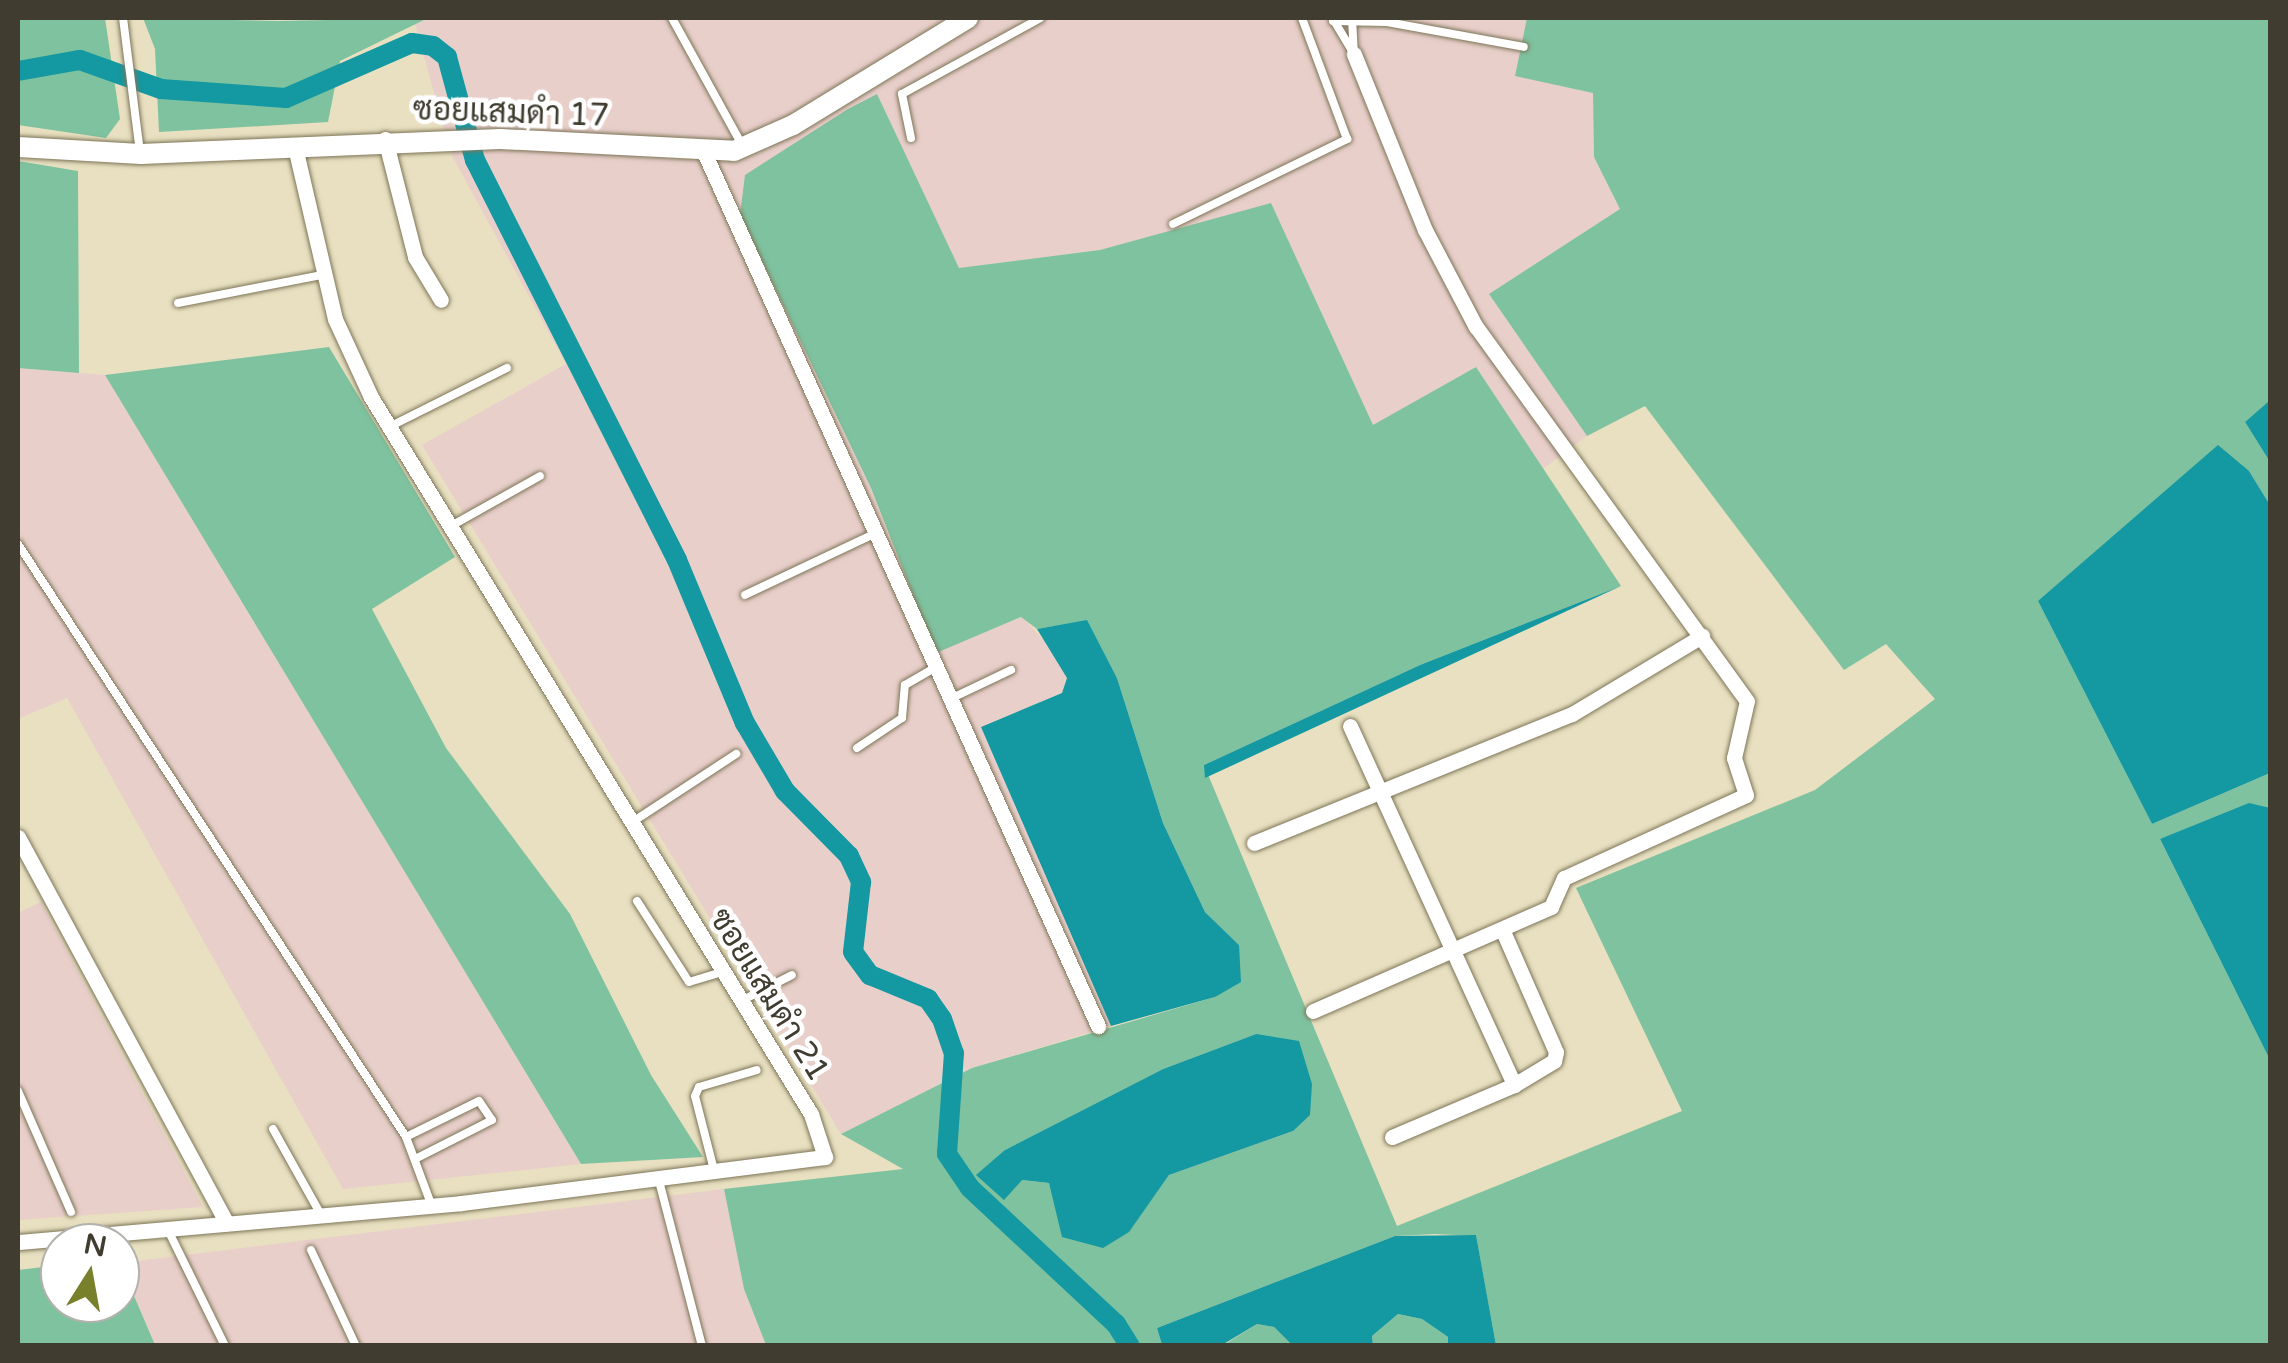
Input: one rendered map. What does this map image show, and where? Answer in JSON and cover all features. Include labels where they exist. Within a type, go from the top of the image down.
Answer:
[{"type":"street","name":"ซอยแสมดำ 17","points":[[18,147],[140,154],[385,139],[500,138],[704,152],[744,148],[968,18]]},
{"type":"street","points":[[1313,1011],[1552,907],[1564,878],[1746,795],[1734,758],[1747,701],[1476,327],[1426,230],[1354,54]]},
{"type":"street","points":[[385,139],[416,257],[441,300]]},
{"type":"street","name":"ซอยแสมดำ 21","points":[[18,1242],[79,1231],[431,1204],[824,1157],[818,1126],[390,427],[335,319],[295,147]]},
{"type":"street","points":[[704,152],[1098,1026]]},
{"type":"street","points":[[1254,843],[1572,714],[1702,636]]},
{"type":"street","points":[[1350,726],[1514,1085]]},
{"type":"street","points":[[18,837],[228,1222]]},
{"type":"street","points":[[1392,1137],[1514,1085],[1546,1068],[1556,1052],[1502,929]]},
{"type":"lane","points":[[123,18],[140,154]]},
{"type":"lane","points":[[672,18],[744,148]]},
{"type":"lane","points":[[910,138],[902,94],[1040,18]]},
{"type":"lane","points":[[1173,224],[1347,139],[1302,18]]},
{"type":"lane","points":[[1352,18],[1354,54]]},
{"type":"lane","points":[[1354,54],[1332,19],[1352,18],[1524,47]]},
{"type":"lane","points":[[178,303],[322,275]]},
{"type":"lane","points":[[390,427],[507,368]]},
{"type":"lane","points":[[451,526],[540,476]]},
{"type":"lane","points":[[745,595],[874,534]]},
{"type":"lane","points":[[18,544],[406,1137],[431,1204]]},
{"type":"lane","points":[[857,748],[902,718],[905,685],[934,668]]},
{"type":"lane","points":[[948,700],[1011,670]]},
{"type":"lane","points":[[631,823],[736,754]]},
{"type":"lane","points":[[636,901],[690,982],[722,972]]},
{"type":"lane","points":[[741,1002],[792,974]]},
{"type":"lane","points":[[714,1170],[695,1096],[698,1087],[757,1070]]},
{"type":"lane","points":[[18,1092],[71,1212]]},
{"type":"lane","points":[[406,1137],[478,1101],[492,1121],[417,1158]]},
{"type":"lane","points":[[273,1129],[321,1215]]},
{"type":"lane","points":[[658,1177],[702,1346]]},
{"type":"lane","points":[[166,1227],[225,1346]]},
{"type":"lane","points":[[311,1250],[356,1346]]},
{"type":"shaded area","points":[[429,18],[1527,18],[1515,76],[1593,92],[1594,157],[1620,209],[1489,294],[1587,436],[1543,469],[1476,367],[1373,426],[1271,204],[1100,250],[959,268],[871,488],[936,652],[1022,617],[1052,649],[1067,678],[1062,693],[982,726],[1111,1026],[972,1068],[841,1134],[422,445],[566,364],[451,154],[415,24]]},
{"type":"shaded area","points":[[18,368],[105,375],[581,1164],[343,1189],[67,698],[18,719]]},
{"type":"shaded area","points":[[41,902],[203,1207],[18,1220],[18,913]]},
{"type":"shaded area","points":[[724,1189],[744,1289],[766,1345],[155,1345],[140,1310],[140,1261]]},
{"type":"green space","points":[[18,18],[105,18],[120,119],[106,138],[18,125]]},
{"type":"green space","points":[[143,18],[428,18],[340,61],[328,122],[159,132],[155,49]]},
{"type":"green space","points":[[1527,18],[2270,18],[2270,400],[2245,422],[2270,462],[2270,505],[2249,471],[2038,601],[2152,824],[2270,773],[2270,808],[2160,839],[2270,1060],[2270,1345],[1496,1345],[1476,1236],[1435,1234],[1395,1236],[1157,1328],[1162,1345],[766,1345],[744,1289],[724,1189],[903,1169],[841,1134],[972,1068],[1215,997],[1239,945],[1205,912],[1163,823],[1117,678],[1087,621],[1037,629],[1021,617],[936,653],[871,488],[740,215],[745,175],[848,109],[877,94],[959,268],[1100,250],[1271,203],[1373,425],[1476,367],[1621,586],[1420,665],[1204,765],[1397,1226],[1682,1111],[1576,888],[1815,790],[1935,699],[1886,644],[1844,670],[1645,406],[1587,436],[1489,294],[1620,209],[1594,157],[1593,93],[1515,76]],"holes":[[[1256,1034],[1293,1131],[1169,1175],[1129,1231],[1061,1215],[1049,1183],[1022,1180],[1005,1150],[1163,1069]]]},
{"type":"green space","points":[[18,161],[78,171],[79,373],[18,368]]},
{"type":"green space","points":[[329,347],[455,557],[372,609],[446,748],[570,914],[651,1075],[703,1157],[581,1164],[105,375]]},
{"type":"green space","points":[[40,1267],[40,1323],[140,1323],[140,1310],[155,1345],[18,1345],[18,1270]]},
{"type":"green space","points":[[1398,1314],[1422,1319],[1448,1337],[1448,1345],[1373,1345],[1372,1336]]},
{"type":"green space","points":[[1257,1324],[1274,1327],[1292,1345],[1222,1346]]},
{"type":"water","points":[[2270,400],[2270,462],[2245,422]]},
{"type":"water","points":[[2218,445],[2249,471],[2270,505],[2270,773],[2152,824],[2038,601]]},
{"type":"water","points":[[1621,586],[1205,778],[1204,765],[1420,665]]},
{"type":"water","points":[[1087,620],[1117,678],[1163,823],[1205,912],[1239,945],[1241,982],[1215,997],[1111,1026],[981,727],[1062,693],[1067,678],[1037,629]]},
{"type":"water","points":[[2249,803],[2270,808],[2270,1060],[2160,839]]},
{"type":"water","points":[[1256,1034],[1299,1041],[1312,1084],[1310,1115],[1293,1131],[1169,1175],[1129,1232],[1103,1248],[1062,1237],[1049,1183],[1022,1180],[1004,1200],[976,1175],[1005,1150],[1163,1069]]},
{"type":"water","points":[[1476,1235],[1496,1345],[1448,1345],[1448,1337],[1422,1319],[1398,1314],[1372,1336],[1373,1345],[1292,1345],[1274,1327],[1257,1324],[1222,1345],[1162,1345],[1157,1328],[1395,1236]]},
{"type":"waterway","points":[[18,71],[80,60],[161,89],[286,98],[412,43],[433,46],[447,57],[475,160],[677,560],[745,723],[785,791],[849,856],[861,882],[853,952],[870,975],[928,999],[942,1019],[954,1053],[947,1154],[970,1188],[1116,1324],[1130,1346]]}]
